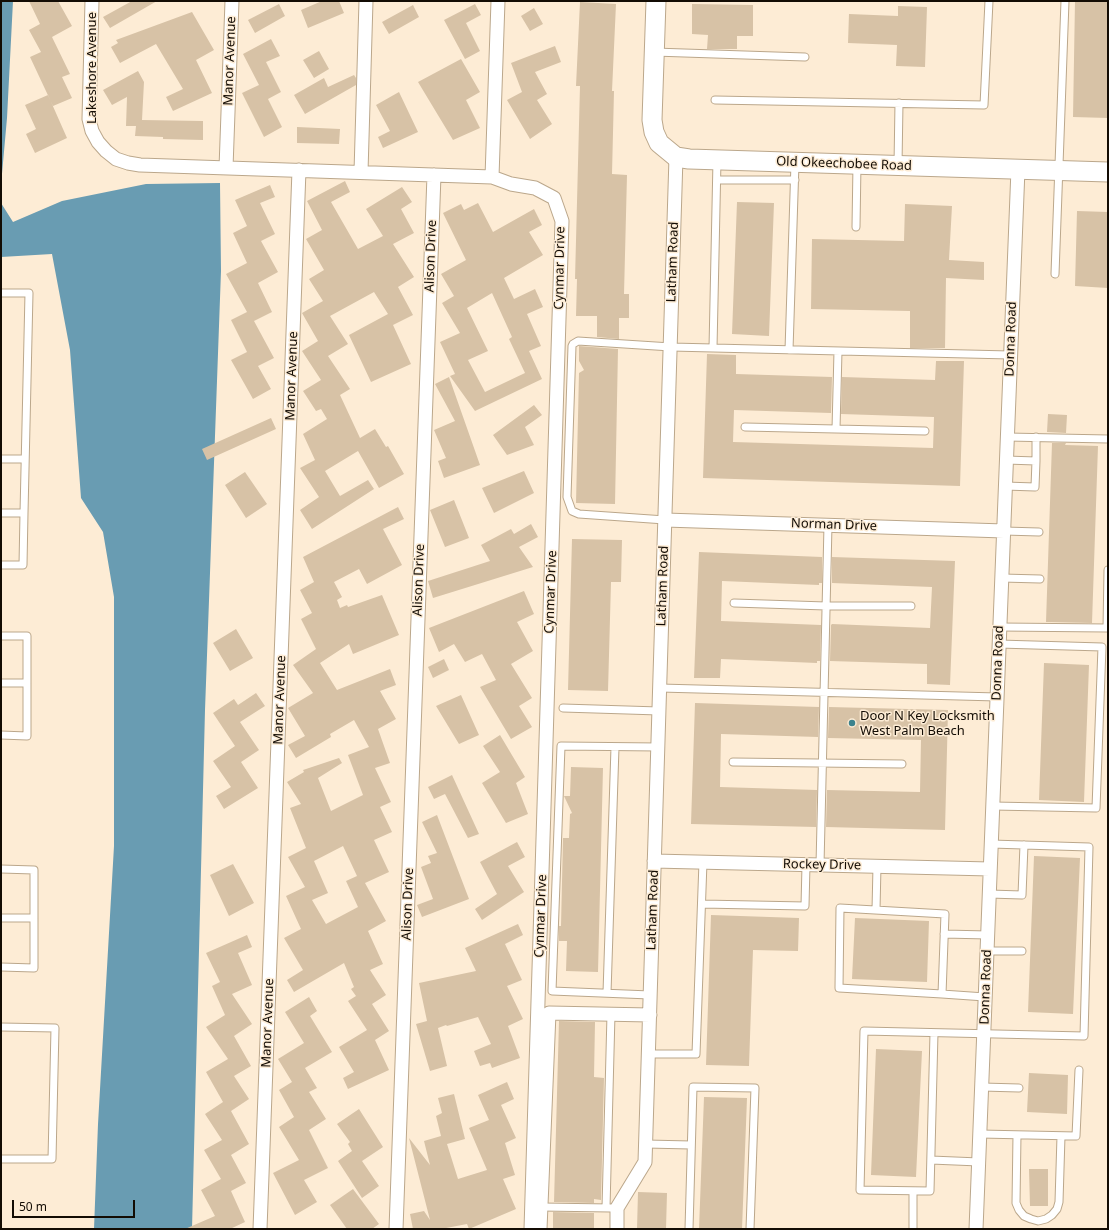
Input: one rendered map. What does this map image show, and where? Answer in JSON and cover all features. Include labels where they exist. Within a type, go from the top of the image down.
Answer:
[{"type":"street","name":"Lakeshore Avenue","points":[[92,1],[90,119],[92,131],[98,142],[106,151],[116,158],[128,163],[140,165],[226,168]]},
{"type":"street","name":"Manor Avenue","points":[[226,168],[232,1]]},
{"type":"street","points":[[361,172],[366,1]]},
{"type":"street","points":[[226,168],[492,176],[498,1]]},
{"type":"street","points":[[656,1],[652,120],[654,132],[659,143],[676,157]]},
{"type":"street","name":"Old Okeechobee Road","points":[[676,157],[717,160],[795,172],[857,164],[1108,172]]},
{"type":"street","name":"Latham Road","points":[[612,1208],[645,1162],[676,157]]},
{"type":"street","name":"Donna Road","points":[[976,1229],[1018,169]]},
{"type":"street","name":"Manor Avenue","points":[[260,1229],[299,170]]},
{"type":"street","name":"Alison Drive","points":[[396,1229],[434,175]]},
{"type":"street","name":"Cynmar Drive","points":[[492,176],[511,184],[535,188],[554,198],[562,221],[531,1229]]},
{"type":"street","name":"Norman Drive","points":[[665,520],[1004,531]]},
{"type":"street","name":"Rockey Drive","points":[[654,861],[990,869]]},
{"type":"street","points":[[540,1229],[549,1013],[650,1015]]},
{"type":"street","points":[[612,1208],[617,1229]]},
{"type":"lane","points":[[716,100],[984,105],[989,1]]},
{"type":"lane","points":[[1055,274],[1065,1]]},
{"type":"lane","points":[[654,62],[805,57]]},
{"type":"lane","points":[[898,166],[899,103]]},
{"type":"lane","points":[[713,348],[717,160]]},
{"type":"lane","points":[[856,227],[857,164]]},
{"type":"lane","points":[[717,180],[795,172],[789,350]]},
{"type":"lane","points":[[1,293],[29,293],[23,565],[1,565]]},
{"type":"lane","points":[[665,520],[579,514],[572,511],[567,496],[572,346],[578,341],[671,347],[1010,355]]},
{"type":"lane","points":[[836,429],[838,351]]},
{"type":"lane","points":[[745,427],[925,431]]},
{"type":"lane","points":[[1007,436],[1108,439]]},
{"type":"lane","points":[[1005,486],[1035,487],[1036,437]]},
{"type":"lane","points":[[1,459],[25,459]]},
{"type":"lane","points":[[1006,460],[1036,460]]},
{"type":"lane","points":[[1,513],[24,513]]},
{"type":"lane","points":[[820,865],[828,525]]},
{"type":"lane","points":[[1004,531],[1039,532]]},
{"type":"lane","points":[[1000,627],[1106,628],[1108,570]]},
{"type":"lane","points":[[1002,578],[1040,579]]},
{"type":"lane","points":[[734,604],[911,606]]},
{"type":"lane","points":[[1,636],[27,636],[27,736],[1,735]]},
{"type":"lane","points":[[993,806],[1096,808],[1102,647],[999,644]]},
{"type":"lane","points":[[1,683],[27,683]]},
{"type":"lane","points":[[660,688],[997,697]]},
{"type":"lane","points":[[563,708],[659,712]]},
{"type":"lane","points":[[650,995],[552,991],[552,983],[561,746],[658,748]]},
{"type":"lane","points":[[607,993],[615,747]]},
{"type":"lane","points":[[733,762],[902,764]]},
{"type":"lane","points":[[934,1033],[930,1191],[860,1190],[864,1032],[934,1033],[984,1035],[1084,1036],[1089,846],[991,844]]},
{"type":"lane","points":[[989,894],[1022,895],[1024,845]]},
{"type":"lane","points":[[649,1054],[696,1054],[703,862]]},
{"type":"lane","points":[[702,904],[805,906],[806,864]]},
{"type":"lane","points":[[876,910],[877,866]]},
{"type":"lane","points":[[1,868],[34,870],[34,968],[1,967]]},
{"type":"lane","points":[[942,994],[945,914],[840,908],[839,988],[986,997]]},
{"type":"lane","points":[[1,918],[34,918]]},
{"type":"lane","points":[[944,934],[988,935]]},
{"type":"lane","points":[[987,951],[1022,951]]},
{"type":"lane","points":[[541,1207],[612,1208],[611,1014]]},
{"type":"lane","points":[[1,1027],[55,1028],[52,1159],[1,1159]]},
{"type":"lane","points":[[980,1134],[1076,1136],[1079,1070]]},
{"type":"lane","points":[[689,1229],[693,1087],[755,1088],[750,1229]]},
{"type":"lane","points":[[982,1087],[1019,1088]]},
{"type":"lane","points":[[1017,1135],[1016,1203],[1024,1216],[1038,1220],[1046,1219],[1052,1215],[1060,1202],[1061,1136]]},
{"type":"lane","points":[[646,1144],[691,1145]]},
{"type":"lane","points":[[931,1160],[979,1162]]},
{"type":"lane","points":[[913,1191],[913,1229]]},
{"type":"water","points":[[1,1],[13,1],[7,118],[1,185]]},
{"type":"water","points":[[220,183],[221,271],[205,710],[192,1229],[94,1229],[98,1124],[114,846],[114,597],[103,532],[81,498],[70,350],[52,254],[1,257],[1,203],[13,222],[62,201],[146,184]]},
{"type":"building","points":[[29,1],[58,1],[72,26],[52,37],[70,74],[62,77],[72,98],[53,106],[30,57],[41,52],[29,30],[40,24]]},
{"type":"building","points":[[132,1],[157,1],[110,28],[103,17]]},
{"type":"building","points":[[322,1],[339,1],[344,13],[308,28],[301,10]]},
{"type":"building","points":[[1075,1],[1108,1],[1108,118],[1073,117]]},
{"type":"building","points":[[580,2],[616,4],[612,91],[614,91],[612,174],[627,175],[624,294],[629,294],[629,318],[619,318],[619,339],[597,337],[597,316],[576,316],[577,279],[575,279],[580,86],[576,86]]},
{"type":"building","points":[[279,4],[285,16],[255,33],[248,20]]},
{"type":"building","points":[[475,4],[481,15],[466,23],[480,51],[465,59],[444,20]]},
{"type":"building","points":[[692,4],[753,5],[753,36],[737,36],[737,49],[707,49],[708,35],[692,34]]},
{"type":"building","points":[[413,5],[419,17],[389,34],[382,22]]},
{"type":"building","points":[[898,6],[927,7],[925,67],[896,66],[897,45],[848,43],[849,14],[898,16]]},
{"type":"building","points":[[534,8],[543,24],[530,31],[521,16]]},
{"type":"building","points":[[192,12],[214,50],[196,60],[212,93],[173,111],[166,97],[183,89],[156,44],[120,63],[111,47],[118,43],[116,40]]},
{"type":"building","points":[[271,39],[280,56],[266,62],[281,92],[268,99],[282,127],[264,137],[242,93],[259,85],[243,54]]},
{"type":"building","points":[[555,46],[561,62],[535,72],[547,94],[537,100],[552,124],[530,139],[507,100],[522,92],[511,63]]},
{"type":"building","points":[[319,51],[329,69],[314,78],[303,60]]},
{"type":"building","points":[[461,59],[480,92],[466,100],[480,128],[453,140],[418,82]]},
{"type":"building","points":[[138,71],[144,82],[142,120],[203,121],[203,140],[163,139],[163,137],[135,136],[136,126],[126,126],[127,97],[112,105],[103,90]]},
{"type":"building","points":[[354,75],[356,78],[356,85],[305,114],[294,95],[324,78],[328,87]]},
{"type":"building","points":[[399,92],[418,132],[383,148],[378,137],[390,131],[376,105]]},
{"type":"building","points":[[48,95],[67,138],[35,153],[26,134],[36,129],[25,105]]},
{"type":"building","points":[[297,127],[340,129],[339,144],[297,143]]},
{"type":"building","points":[[345,181],[350,192],[331,202],[358,249],[383,236],[366,209],[402,187],[412,202],[401,209],[414,233],[393,244],[414,277],[398,287],[413,315],[393,325],[411,364],[371,382],[349,335],[388,314],[374,292],[330,316],[348,344],[328,356],[350,389],[340,395],[360,438],[375,429],[386,447],[388,446],[404,474],[379,488],[358,451],[325,471],[340,496],[368,480],[374,489],[312,529],[300,510],[319,497],[300,468],[315,460],[303,434],[327,419],[321,409],[316,411],[303,391],[321,380],[302,351],[318,341],[302,313],[323,301],[309,279],[324,270],[306,239],[322,230],[307,201]]},
{"type":"building","points":[[270,185],[275,197],[260,203],[275,234],[261,241],[278,272],[258,283],[272,312],[254,321],[274,358],[258,366],[271,389],[253,399],[231,360],[247,352],[231,320],[247,312],[226,274],[247,263],[233,233],[247,226],[235,200]]},
{"type":"building","points":[[737,202],[774,203],[769,336],[732,334]]},
{"type":"building","points":[[478,203],[493,232],[534,209],[542,225],[529,232],[543,255],[504,278],[514,299],[535,289],[543,307],[527,314],[541,346],[529,351],[542,379],[475,411],[450,376],[455,374],[440,342],[460,333],[442,303],[454,296],[441,274],[466,260],[443,213],[461,204],[464,210]],"holes":[[[492,293],[512,337],[509,339],[525,373],[485,392],[468,360],[488,351],[467,308]]]},
{"type":"building","points":[[905,204],[952,206],[949,260],[984,262],[984,280],[946,278],[945,348],[910,348],[910,311],[811,309],[812,239],[904,241]]},
{"type":"building","points":[[1077,211],[1108,212],[1108,288],[1075,286]]},
{"type":"building","points":[[579,346],[618,349],[615,504],[576,503],[579,373],[584,370],[579,361]]},
{"type":"building","points":[[707,354],[736,355],[736,374],[832,377],[831,413],[734,410],[733,442],[933,448],[934,417],[841,414],[842,377],[935,380],[936,361],[964,361],[960,486],[703,478]]},
{"type":"building","points":[[449,377],[480,465],[444,478],[438,461],[446,458],[434,430],[455,421],[435,384]]},
{"type":"building","points":[[534,405],[542,415],[525,427],[534,445],[507,455],[493,435]]},
{"type":"building","points":[[1048,414],[1067,415],[1066,433],[1047,432]]},
{"type":"building","points":[[271,418],[276,429],[207,460],[202,449]]},
{"type":"building","points":[[1052,443],[1098,446],[1092,623],[1046,622]]},
{"type":"building","points":[[524,471],[534,493],[494,513],[482,488]]},
{"type":"building","points":[[245,472],[267,504],[246,518],[225,485]]},
{"type":"building","points":[[454,500],[469,538],[445,547],[430,510]]},
{"type":"building","points":[[398,507],[404,519],[383,529],[402,565],[367,584],[359,569],[334,582],[342,597],[337,600],[340,608],[347,605],[348,607],[382,595],[399,635],[353,654],[349,644],[320,663],[337,690],[390,669],[396,685],[380,691],[396,719],[378,729],[390,763],[375,768],[391,802],[380,807],[392,832],[374,840],[389,872],[365,883],[386,921],[368,931],[383,964],[370,970],[386,995],[372,1004],[389,1031],[375,1040],[389,1070],[348,1089],[343,1078],[354,1072],[339,1047],[367,1030],[348,1001],[356,996],[351,989],[354,987],[344,963],[294,992],[287,980],[303,970],[284,938],[301,929],[286,896],[305,887],[288,857],[306,848],[290,808],[301,804],[287,782],[304,772],[303,770],[339,758],[342,763],[318,778],[331,811],[363,795],[348,755],[369,747],[354,720],[330,734],[331,737],[296,758],[288,745],[305,736],[288,708],[313,693],[293,665],[316,649],[301,619],[312,613],[300,590],[314,582],[303,557]],"holes":[[[343,846],[357,876],[346,881],[358,907],[326,924],[312,900],[328,893],[314,861]]]},
{"type":"building","points":[[531,524],[538,537],[519,547],[533,567],[433,598],[428,581],[490,561],[481,545],[511,529],[514,534]]},
{"type":"building","points":[[572,539],[622,540],[621,582],[611,582],[608,691],[568,690]]},
{"type":"building","points":[[699,552],[822,557],[822,583],[819,583],[819,585],[722,581],[721,621],[821,625],[820,661],[817,661],[817,663],[721,659],[720,678],[694,678]]},
{"type":"building","points":[[832,557],[955,561],[950,685],[927,684],[927,664],[830,661],[832,624],[930,628],[932,587],[832,583]]},
{"type":"building","points":[[524,591],[534,614],[517,622],[533,651],[511,664],[532,698],[519,706],[532,727],[511,739],[480,687],[496,680],[482,654],[465,662],[454,644],[439,652],[429,628]]},
{"type":"building","points":[[236,629],[253,658],[230,671],[213,643]]},
{"type":"building","points":[[444,659],[449,670],[433,678],[428,667]]},
{"type":"building","points":[[1044,663],[1089,665],[1084,802],[1039,800]]},
{"type":"building","points":[[256,693],[265,706],[240,722],[259,750],[241,762],[258,788],[224,809],[216,796],[231,787],[213,761],[235,746],[213,713],[234,699],[238,705]]},
{"type":"building","points":[[461,695],[479,735],[459,744],[436,706]]},
{"type":"building","points":[[695,703],[819,707],[818,737],[721,734],[720,787],[817,790],[816,827],[691,824]]},
{"type":"building","points":[[829,707],[948,710],[945,830],[826,827],[827,790],[920,792],[921,740],[828,738]]},
{"type":"building","points":[[500,735],[525,777],[516,783],[528,814],[506,823],[482,783],[500,772],[483,746]]},
{"type":"building","points":[[571,767],[603,768],[598,972],[566,971],[567,941],[559,941],[559,926],[561,926],[563,838],[569,838],[570,814],[572,813],[564,796],[570,796]]},
{"type":"building","points":[[452,775],[479,834],[468,838],[445,794],[434,799],[428,787]]},
{"type":"building","points":[[437,815],[469,899],[422,917],[417,905],[433,899],[421,867],[431,863],[428,856],[437,853],[422,822]]},
{"type":"building","points":[[517,842],[525,857],[508,866],[524,892],[482,920],[475,909],[497,894],[480,862]]},
{"type":"building","points":[[1034,856],[1080,858],[1073,1014],[1028,1012]]},
{"type":"building","points":[[233,864],[254,903],[229,916],[210,875]]},
{"type":"building","points":[[711,915],[799,918],[798,951],[753,950],[749,1066],[706,1065]]},
{"type":"building","points":[[855,918],[929,921],[927,982],[852,979]]},
{"type":"building","points":[[518,924],[523,935],[505,944],[522,980],[507,986],[523,1019],[508,1026],[520,1058],[492,1068],[490,1063],[480,1066],[474,1051],[491,1044],[478,1017],[438,1028],[447,1066],[430,1071],[416,1024],[427,1021],[419,983],[476,971],[465,948]]},
{"type":"building","points":[[247,935],[252,947],[238,953],[252,985],[232,994],[252,1024],[234,1036],[251,1066],[234,1076],[249,1099],[231,1111],[249,1144],[231,1155],[246,1183],[231,1191],[245,1222],[230,1229],[185,1229],[215,1216],[201,1190],[221,1179],[204,1150],[222,1140],[205,1114],[223,1102],[206,1072],[228,1059],[206,1027],[225,1015],[212,986],[220,982],[206,953]]},
{"type":"building","points":[[309,997],[317,1011],[310,1016],[332,1052],[305,1068],[317,1088],[309,1092],[326,1119],[309,1130],[328,1168],[304,1180],[317,1202],[295,1215],[273,1173],[299,1160],[279,1127],[294,1117],[279,1090],[292,1082],[278,1059],[304,1043],[285,1012]]},
{"type":"building","points":[[559,1021],[595,1022],[594,1077],[604,1078],[601,1200],[594,1199],[594,1203],[554,1202]]},
{"type":"building","points":[[876,1049],[922,1051],[916,1177],[871,1175]]},
{"type":"building","points":[[1029,1073],[1068,1075],[1067,1114],[1027,1112]]},
{"type":"building","points":[[507,1082],[514,1099],[501,1105],[516,1138],[505,1143],[515,1175],[503,1179],[516,1209],[469,1229],[467,1224],[441,1229],[413,1229],[410,1214],[424,1211],[430,1220],[409,1138],[430,1165],[424,1141],[441,1136],[436,1116],[442,1113],[438,1098],[454,1094],[465,1139],[447,1144],[458,1179],[487,1170],[469,1128],[489,1120],[478,1095]]},
{"type":"building","points":[[704,1097],[747,1098],[742,1229],[699,1229]]},
{"type":"building","points":[[359,1109],[383,1147],[362,1161],[379,1186],[362,1198],[338,1161],[352,1151],[348,1144],[350,1142],[337,1124]]},
{"type":"building","points":[[1029,1169],[1048,1169],[1048,1206],[1030,1206]]},
{"type":"building","points":[[353,1189],[379,1224],[372,1229],[347,1229],[330,1205]]},
{"type":"building","points":[[638,1192],[667,1193],[666,1229],[637,1229]]},
{"type":"building","points":[[553,1212],[594,1213],[594,1229],[553,1229]]},
{"type":"place","name":"Door N Key Locksmith West Palm Beach","points":[[852,723]]}]
